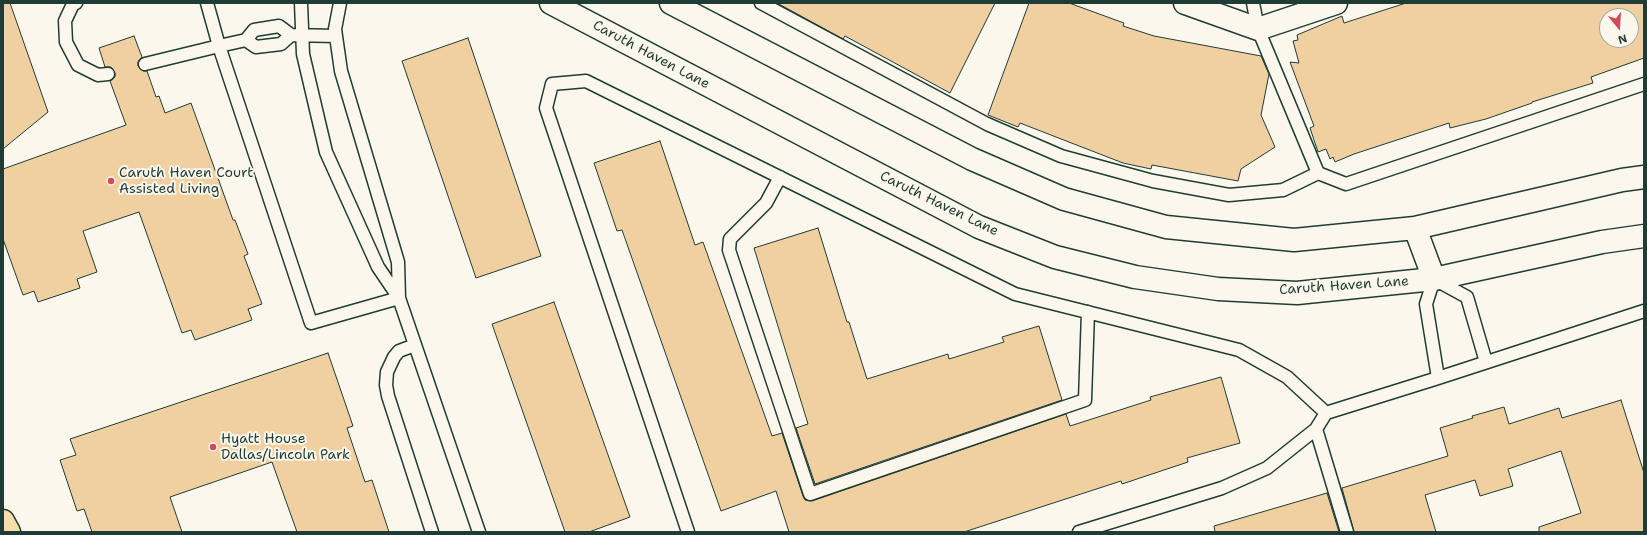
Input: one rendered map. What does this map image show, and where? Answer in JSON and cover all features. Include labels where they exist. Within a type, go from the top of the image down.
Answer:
[{"type":"highway","points":[[3,521],[9,532]]},
{"type":"main road","name":"Caruth Haven Lane","points":[[551,3],[979,227],[1055,257],[1135,277],[1218,289],[1297,293],[1434,279],[1602,242],[1644,236]]},
{"type":"main road","points":[[671,3],[972,159],[1064,199],[1166,227],[1294,240],[1415,228],[1622,180],[1644,177]]},
{"type":"main road","points":[[1185,3],[1258,29],[1336,3]]},
{"type":"main road","points":[[1415,228],[1434,279]]},
{"type":"lane","points":[[76,3],[73,4],[65,21],[66,42],[78,65],[98,75],[108,74]]},
{"type":"lane","points":[[207,3],[219,46],[311,324],[399,298]]},
{"type":"lane","points":[[301,3],[297,36],[303,54],[326,152],[378,266],[399,298],[479,532]]},
{"type":"lane","points":[[340,3],[335,29],[341,71],[398,262],[399,298]]},
{"type":"lane","points":[[761,3],[987,124],[1062,156],[1153,181],[1229,195],[1283,190],[1318,173]]},
{"type":"lane","points":[[1253,3],[1258,29],[1318,173],[1346,184],[1644,84]]},
{"type":"lane","points":[[145,64],[246,40],[254,30],[279,26],[297,36]]},
{"type":"lane","points":[[246,40],[256,47],[281,44],[297,36],[336,36]]},
{"type":"lane","points":[[688,532],[546,108],[552,84],[586,81],[1015,294],[1239,350],[1287,377],[1326,413]]},
{"type":"lane","points":[[780,178],[766,203],[730,239],[729,250],[810,494],[1085,400],[1088,312]]},
{"type":"lane","points":[[1438,378],[1426,304],[1434,279],[1467,298],[1486,362]]},
{"type":"lane","points":[[1079,532],[1222,488],[1267,468],[1316,429],[1326,413],[1644,311]]},
{"type":"lane","points":[[415,345],[399,351],[394,357],[387,372],[386,385],[388,396],[432,532]]},
{"type":"lane","points":[[1316,429],[1347,532]]},
{"type":"building","points":[[3,3],[10,3],[48,112],[3,149]]},
{"type":"building","points":[[777,3],[995,3],[950,93],[845,36],[843,39]]},
{"type":"building","points":[[1029,3],[1069,3],[1124,23],[1123,26],[1154,36],[1261,56],[1269,74],[1261,115],[1275,147],[1241,169],[1238,181],[1152,165],[1151,169],[1123,163],[1020,123],[1018,127],[988,115]]},
{"type":"building","points":[[1406,3],[1644,3],[1644,58],[1591,77],[1593,83],[1532,102],[1486,119],[1450,128],[1449,123],[1354,154],[1335,162],[1333,157],[1330,159],[1326,149],[1318,152],[1310,128],[1314,126],[1290,62],[1299,63],[1293,41],[1298,40],[1297,35],[1342,16],[1344,23]]},
{"type":"building","name":"Caruth Haven Court Assisted Living","points":[[134,36],[142,57],[138,62],[138,66],[143,71],[147,71],[156,97],[159,96],[165,113],[191,103],[233,220],[235,220],[248,254],[244,256],[262,304],[248,309],[252,320],[195,340],[191,330],[182,333],[139,212],[83,231],[97,272],[77,279],[80,288],[38,302],[34,291],[23,295],[3,239],[3,169],[126,125],[110,81],[115,77],[115,73],[111,67],[105,67],[99,48]]},
{"type":"building","points":[[468,38],[541,256],[476,278],[402,61]]},
{"type":"building","points":[[660,141],[695,245],[703,242],[772,436],[782,433],[805,500],[812,501],[1066,414],[1070,426],[1151,400],[1150,397],[1221,377],[1240,443],[1187,458],[1188,462],[1122,484],[1121,481],[964,532],[789,532],[776,491],[721,511],[622,230],[617,231],[594,163]]},
{"type":"building","points":[[818,228],[847,322],[849,322],[867,379],[948,354],[949,359],[1004,342],[1002,337],[1039,326],[1062,400],[815,484],[796,428],[808,424],[754,248]]},
{"type":"building","points":[[554,302],[630,517],[589,532],[565,532],[492,324]]},
{"type":"building","name":"Hyatt House Dallas/Lincoln Park","points":[[328,353],[353,426],[347,428],[365,482],[372,480],[389,532],[297,532],[272,462],[170,497],[182,532],[92,532],[84,509],[77,511],[60,460],[76,455],[70,439]]},
{"type":"building","points":[[1621,400],[1644,473],[1644,532],[1539,532],[1539,527],[1581,513],[1561,451],[1508,469],[1513,486],[1480,496],[1475,480],[1425,495],[1436,532],[1354,532],[1342,488],[1448,456],[1440,428],[1473,418],[1472,416],[1504,407],[1509,424],[1559,408],[1562,418]]},
{"type":"building","points":[[1327,493],[1339,532],[1215,532],[1214,526]]},
{"type":"place","name":"Caruth Haven Court Assisted Living","points":[[111,181]]},
{"type":"place","name":"Hyatt House Dallas/Lincoln Park","points":[[213,447]]}]
